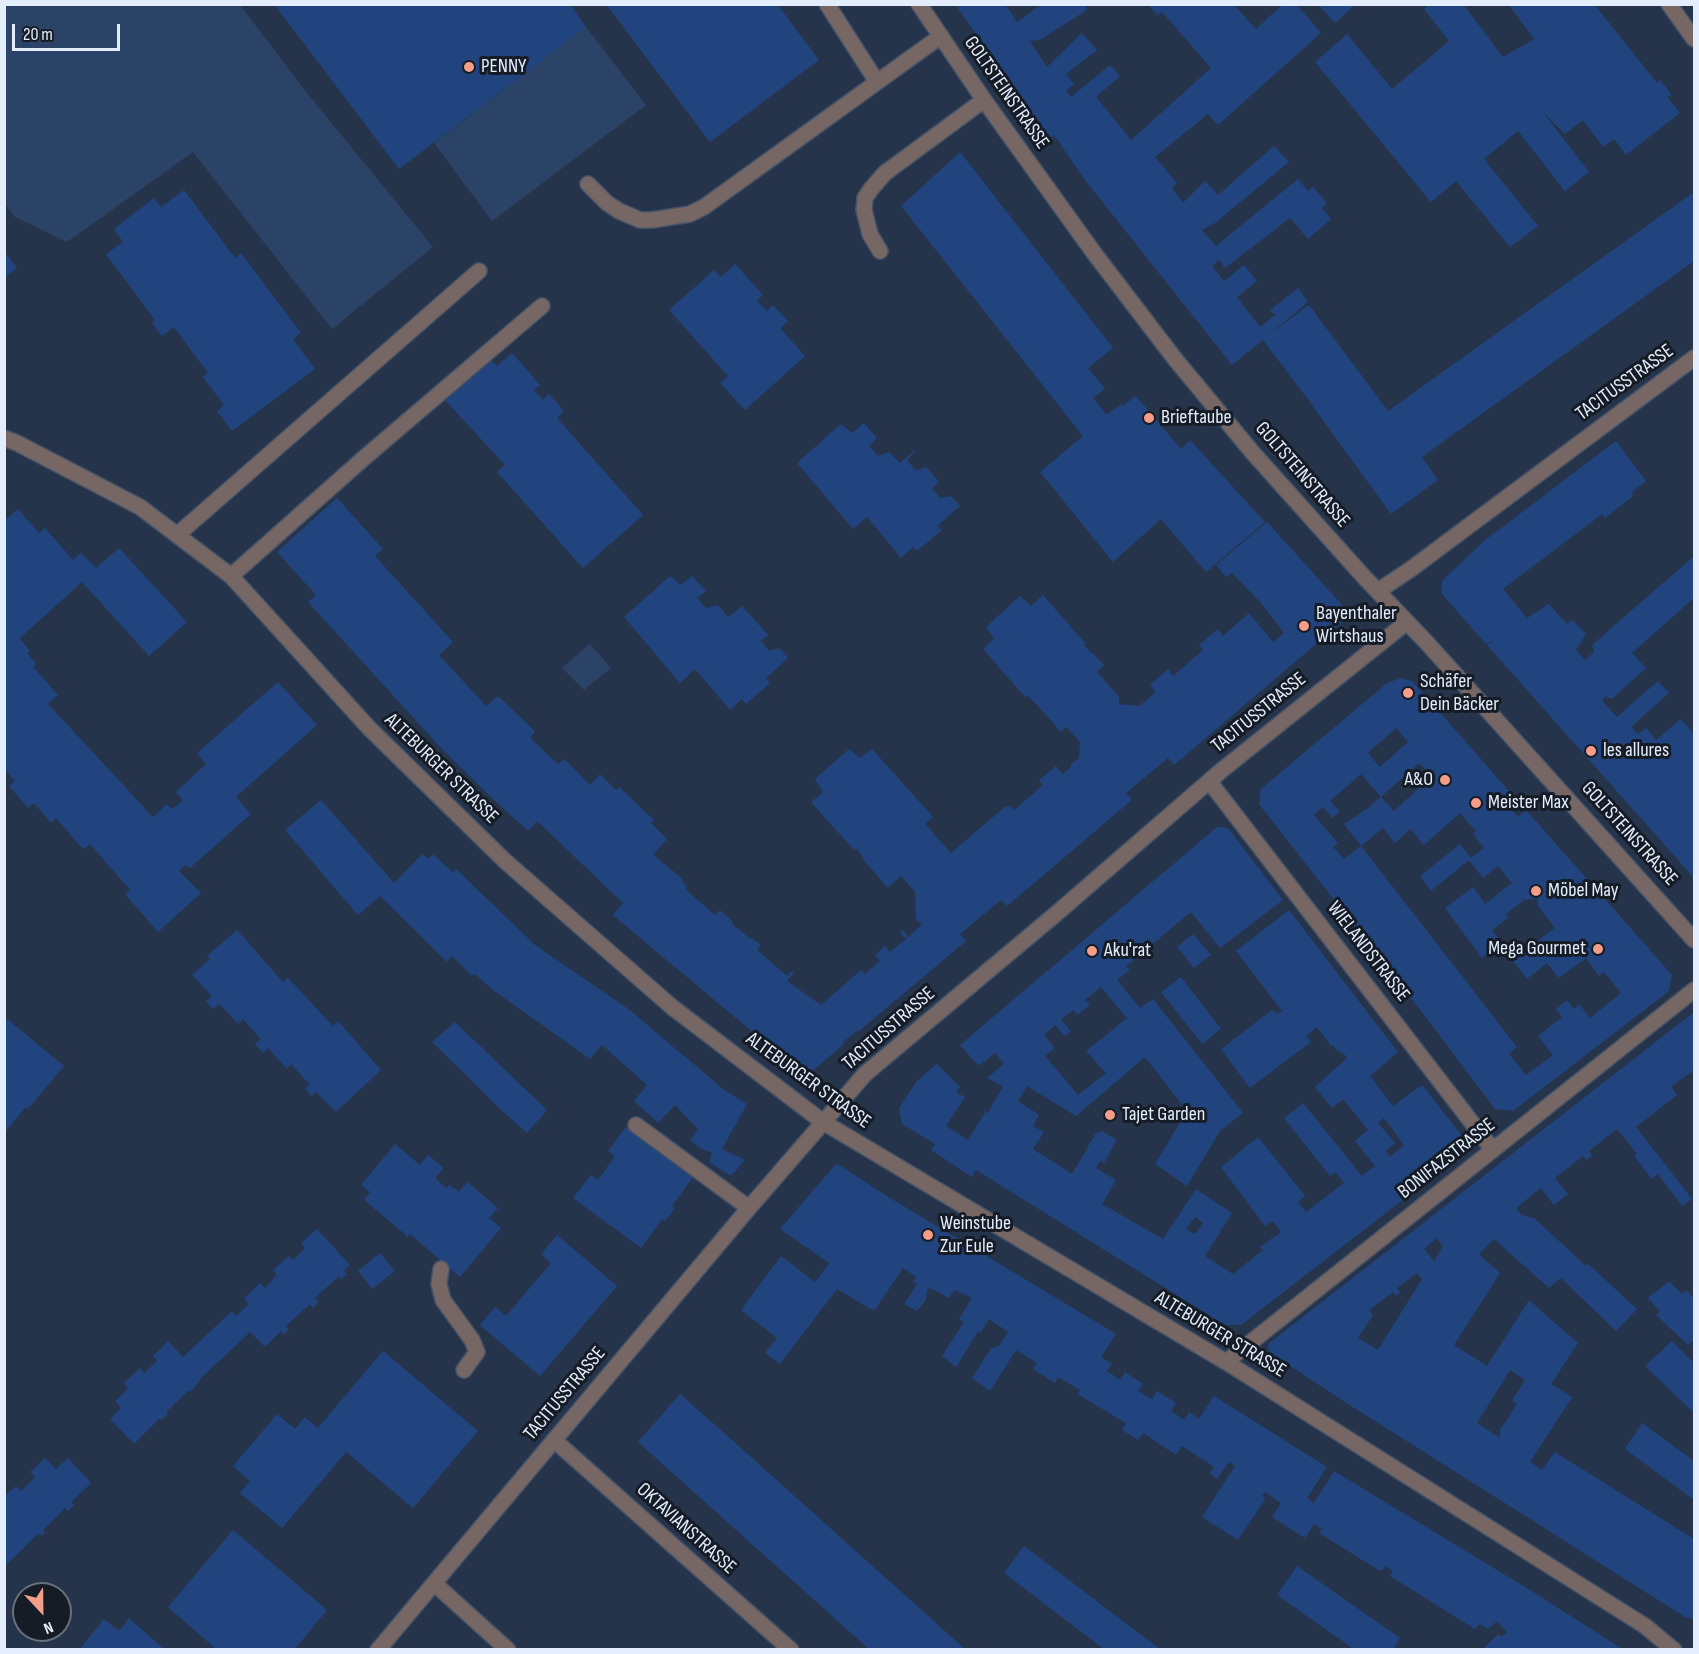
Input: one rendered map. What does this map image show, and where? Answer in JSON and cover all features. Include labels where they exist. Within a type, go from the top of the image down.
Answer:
[{"type":"street","points":[[826,4],[877,82]]},
{"type":"street","name":"GOLTSTEINSTRASSE","points":[[919,4],[984,100],[1094,253],[1175,359],[1253,453],[1695,940]]},
{"type":"street","points":[[1669,4],[1695,39]]},
{"type":"street","points":[[588,184],[607,203],[640,220],[690,214],[704,207],[940,36]]},
{"type":"street","points":[[880,251],[870,234],[864,210],[865,198],[871,189],[885,173],[984,100]]},
{"type":"street","points":[[177,535],[479,271]]},
{"type":"street","points":[[231,576],[364,458],[542,306]]},
{"type":"street","name":"TACITUSSTRASSE","points":[[1378,591],[1695,358]]},
{"type":"street","name":"ALTEBURGER STRASSE","points":[[4,438],[140,507],[231,576],[369,728],[505,861],[672,1007],[823,1122],[1226,1362],[1637,1621],[1674,1650]]},
{"type":"street","name":"TACITUSSTRASSE","points":[[378,1650],[749,1208],[865,1074],[1057,913],[1209,781],[1407,622]]},
{"type":"street","name":"WIELANDSTRASSE","points":[[1209,781],[1493,1150]]},
{"type":"street","name":"BONIFAZSTRASSE","points":[[1226,1362],[1695,990]]},
{"type":"street","points":[[636,1125],[749,1208]]},
{"type":"street","points":[[441,1269],[439,1284],[443,1300],[472,1340],[477,1352],[464,1370]]},
{"type":"street","name":"OKTAVIANSTRASSE","points":[[554,1440],[791,1650]]},
{"type":"street","points":[[435,1584],[508,1650]]},
{"type":"shaded area","points":[[4,5],[240,5],[307,93],[433,247],[332,329],[193,152],[67,242],[15,217],[5,204]]},
{"type":"shaded area","points":[[586,27],[646,105],[492,221],[434,143]]},
{"type":"shaded area","points":[[590,644],[611,668],[584,690],[562,668]]},
{"type":"building","name":"PENNY","points":[[274,4],[570,4],[586,27],[399,169]]},
{"type":"building","points":[[606,4],[777,4],[819,60],[710,142]]},
{"type":"building","points":[[955,4],[1005,4],[1017,22],[1042,4],[1084,4],[1087,10],[1040,40],[1030,41],[1047,67],[1082,33],[1097,50],[1066,74],[1074,84],[1066,91],[1071,97],[1110,65],[1120,76],[1096,97],[1131,140],[1211,68],[1162,12],[1158,15],[1148,5],[1234,5],[1256,29],[1283,4],[1296,4],[1321,33],[1218,125],[1208,114],[1155,157],[1177,183],[1172,188],[1183,203],[1205,181],[1218,195],[1274,146],[1289,162],[1215,223],[1202,230],[1216,246],[1298,179],[1308,191],[1313,187],[1327,203],[1322,208],[1331,219],[1308,239],[1290,218],[1225,268],[1219,260],[1212,266],[1224,281],[1244,265],[1257,281],[1237,297],[1260,327],[1275,315],[1270,310],[1298,288],[1308,302],[1270,334],[1309,305],[1388,411],[1694,192],[1694,261],[1422,457],[1438,480],[1391,514],[1263,340],[1232,365],[1085,180],[1054,135],[1051,138],[1018,95]]},
{"type":"building","points":[[1318,4],[1356,4],[1335,23]]},
{"type":"building","points":[[1429,4],[1463,4],[1503,57],[1534,39],[1508,4],[1594,4],[1657,83],[1660,80],[1672,95],[1667,97],[1680,113],[1626,155],[1614,139],[1603,147],[1583,120],[1565,134],[1543,112],[1589,172],[1565,191],[1518,131],[1484,159],[1538,226],[1510,247],[1456,181],[1431,202],[1315,62],[1347,34],[1392,89],[1449,41],[1424,9]]},
{"type":"building","points":[[960,152],[1113,348],[1088,368],[1105,389],[1093,398],[1105,413],[1107,415],[1136,396],[1181,449],[1190,440],[1265,522],[1206,572],[1161,519],[1113,562],[1040,472],[1083,436],[901,206]]},
{"type":"building","points":[[184,190],[235,258],[241,253],[301,333],[293,339],[315,369],[232,431],[217,411],[224,405],[203,377],[208,373],[174,327],[162,336],[152,323],[155,320],[106,254],[123,242],[114,229],[154,198],[161,207]]},
{"type":"building","points":[[4,251],[17,268],[4,278]]},
{"type":"building","points":[[735,264],[763,295],[757,301],[767,311],[773,305],[788,321],[780,328],[805,356],[745,410],[720,383],[728,376],[669,310],[714,270],[721,277]]},
{"type":"building","points":[[512,353],[540,385],[534,390],[543,400],[549,394],[564,411],[557,418],[643,515],[583,568],[497,472],[505,465],[445,400],[490,359],[497,366]]},
{"type":"building","points":[[864,423],[877,438],[869,446],[878,456],[889,452],[900,463],[914,451],[907,460],[916,471],[926,467],[939,482],[932,488],[940,498],[951,496],[960,506],[937,526],[942,530],[917,551],[913,547],[901,558],[867,517],[853,529],[797,463],[841,424],[852,433]]},
{"type":"building","points":[[1616,441],[1646,481],[1633,491],[1632,497],[1605,518],[1602,514],[1503,589],[1527,618],[1549,604],[1567,624],[1573,620],[1586,634],[1576,650],[1585,660],[1594,652],[1592,645],[1694,556],[1694,598],[1632,653],[1646,668],[1613,698],[1606,696],[1602,701],[1617,717],[1658,681],[1669,693],[1631,727],[1638,734],[1646,728],[1656,740],[1681,719],[1694,734],[1694,878],[1487,645],[1495,639],[1486,644],[1442,594],[1442,581],[1484,541]]},
{"type":"building","points":[[337,498],[383,549],[375,556],[453,642],[439,655],[486,706],[498,696],[535,731],[530,738],[558,764],[564,759],[590,785],[600,774],[616,790],[619,787],[654,820],[651,823],[667,839],[653,855],[683,879],[681,880],[687,886],[685,889],[715,915],[720,910],[733,922],[732,924],[761,945],[757,950],[787,976],[792,971],[794,973],[787,981],[821,1005],[861,970],[865,974],[880,961],[875,955],[885,946],[890,952],[906,939],[900,932],[903,930],[908,937],[922,925],[916,919],[915,892],[901,876],[888,888],[856,848],[854,850],[811,802],[823,792],[815,779],[849,749],[860,758],[872,749],[933,817],[925,824],[951,853],[1006,806],[1014,810],[1043,785],[1039,780],[1056,766],[1063,774],[1079,758],[1080,742],[1066,727],[1061,732],[1027,695],[1025,697],[983,649],[994,639],[986,627],[1020,596],[1031,606],[1043,595],[1085,643],[1084,645],[1104,665],[1097,672],[1119,697],[1119,704],[1139,706],[1156,692],[1150,685],[1168,669],[1173,676],[1203,650],[1199,645],[1218,629],[1223,636],[1249,613],[1273,642],[1284,633],[1261,603],[1232,573],[1226,577],[1216,565],[1267,522],[1343,606],[1342,622],[1174,765],[1168,758],[1126,793],[1132,800],[1007,906],[1001,900],[960,934],[966,941],[843,1042],[844,1044],[810,1073],[773,1049],[614,916],[623,903],[537,821],[528,831],[490,796],[441,748],[308,602],[316,595],[277,552]]},
{"type":"building","points":[[18,509],[39,533],[45,528],[73,560],[81,553],[96,568],[119,548],[187,622],[149,656],[82,582],[20,638],[30,651],[27,653],[36,664],[33,667],[58,695],[48,704],[153,817],[167,804],[172,809],[183,800],[176,792],[206,764],[197,753],[278,682],[317,725],[236,797],[251,814],[190,868],[186,865],[179,871],[201,893],[158,932],[125,894],[130,890],[90,844],[83,849],[56,818],[51,823],[34,803],[28,808],[9,786],[15,781],[4,769],[4,521]]},
{"type":"building","points":[[670,576],[681,585],[692,576],[706,591],[697,598],[706,608],[718,605],[728,617],[742,606],[768,635],[761,641],[769,651],[779,648],[788,658],[766,678],[770,683],[746,704],[742,699],[730,710],[695,669],[680,683],[624,617]]},
{"type":"building","points":[[1400,678],[1412,681],[1517,800],[1509,806],[1518,817],[1526,810],[1672,975],[1669,991],[1513,1111],[1495,1109],[1259,804],[1261,789],[1386,684]],"holes":[[[1396,728],[1408,742],[1380,767],[1368,753]],[[1419,763],[1432,776],[1394,811],[1381,797]],[[1361,774],[1381,797],[1344,824],[1361,846],[1344,859],[1333,847],[1338,843],[1314,815],[1323,807],[1332,818],[1340,812],[1330,801]],[[1460,813],[1476,831],[1473,834],[1484,848],[1471,858],[1460,844],[1420,876],[1431,891],[1469,860],[1483,878],[1498,866],[1512,883],[1485,904],[1473,887],[1445,908],[1482,958],[1502,943],[1492,930],[1509,917],[1506,914],[1524,900],[1538,898],[1538,906],[1555,928],[1530,946],[1528,943],[1510,957],[1527,979],[1547,963],[1559,978],[1586,958],[1599,976],[1604,972],[1621,993],[1590,1018],[1579,1004],[1574,1009],[1567,1000],[1556,1009],[1562,1017],[1538,1036],[1553,1055],[1526,1075],[1509,1054],[1517,1047],[1361,846],[1383,828],[1395,843],[1410,829],[1424,845]]]},
{"type":"building","points":[[321,800],[394,883],[422,854],[428,859],[433,854],[453,873],[456,869],[535,945],[631,1011],[723,1089],[747,1104],[722,1149],[745,1160],[731,1176],[709,1162],[712,1153],[700,1148],[690,1140],[698,1129],[675,1105],[658,1123],[634,1101],[647,1085],[602,1045],[590,1059],[493,990],[475,974],[472,976],[452,956],[447,962],[380,896],[358,915],[285,830]]},
{"type":"building","points":[[1217,827],[1228,828],[1283,900],[1220,948],[1191,912],[1126,966],[1130,970],[1117,980],[1140,1008],[1153,999],[1243,1113],[1220,1131],[1187,1186],[1155,1164],[1187,1111],[1145,1057],[1076,1116],[1027,1086],[1018,1101],[1039,1115],[1033,1126],[1044,1132],[1033,1149],[1072,1174],[1096,1133],[1102,1131],[1117,1140],[1104,1163],[1100,1161],[1096,1168],[1116,1180],[1102,1204],[1163,1239],[1196,1189],[1232,1213],[1205,1256],[1233,1274],[1263,1250],[1260,1247],[1281,1232],[1273,1221],[1265,1226],[1221,1167],[1258,1137],[1305,1196],[1298,1202],[1306,1212],[1344,1183],[1336,1172],[1330,1176],[1284,1118],[1303,1103],[1362,1176],[1375,1166],[1355,1141],[1368,1130],[1343,1099],[1332,1108],[1315,1087],[1347,1058],[1333,1045],[1331,1046],[1317,1027],[1306,1036],[1311,1042],[1250,1088],[1221,1049],[1272,1010],[1278,1014],[1282,1011],[1236,951],[1289,910],[1398,1052],[1370,1076],[1393,1106],[1422,1085],[1467,1142],[1466,1151],[1241,1325],[1225,1325],[976,1170],[972,1177],[931,1150],[935,1144],[902,1124],[899,1108],[917,1081],[937,1064],[960,1087],[956,1092],[965,1097],[946,1126],[968,1140],[986,1111],[988,1113],[1003,1086],[987,1078],[1004,1064],[995,1053],[980,1065],[977,1064],[960,1045]],"holes":[[[1101,987],[1127,1018],[1086,1051],[1106,1073],[1078,1095],[1045,1056],[1055,1048],[1044,1035],[1055,1025],[1064,1036],[1071,1031],[1061,1020],[1073,1010],[1078,1015],[1090,1005],[1085,1000]],[[1384,1118],[1404,1145],[1390,1157],[1385,1151],[1395,1143],[1378,1123]],[[1195,1217],[1203,1223],[1195,1234],[1186,1229]]]},
{"type":"building","points":[[237,930],[283,982],[288,978],[333,1026],[338,1021],[381,1070],[336,1112],[316,1092],[311,1096],[305,1088],[310,1085],[291,1064],[287,1069],[268,1048],[263,1053],[255,1044],[261,1039],[243,1019],[238,1024],[219,1004],[213,1009],[206,1001],[212,996],[192,975],[210,959],[207,956]]},
{"type":"building","points":[[1193,934],[1211,955],[1194,968],[1177,947]]},
{"type":"building","points":[[1181,977],[1221,1029],[1202,1044],[1161,992]]},
{"type":"building","points":[[1694,1012],[1694,1070],[1671,1087],[1677,1095],[1636,1127],[1692,1199],[1682,1206],[1658,1174],[1652,1179],[1634,1156],[1637,1154],[1617,1129],[1589,1151],[1592,1156],[1586,1160],[1583,1156],[1555,1178],[1568,1194],[1554,1205],[1541,1188],[1516,1208],[1521,1215],[1534,1218],[1637,1309],[1616,1331],[1561,1278],[1549,1288],[1494,1239],[1479,1254],[1500,1273],[1454,1345],[1487,1366],[1529,1300],[1578,1343],[1551,1384],[1572,1397],[1530,1462],[1542,1470],[1555,1452],[1694,1539],[1692,1549],[1694,1551],[1694,1619],[1685,1617],[1345,1402],[1269,1352],[1268,1344]],"holes":[[[1437,1238],[1443,1246],[1434,1261],[1424,1249]],[[1417,1273],[1422,1279],[1378,1350],[1358,1338],[1373,1315],[1369,1310],[1393,1292],[1396,1296],[1400,1293],[1397,1288]],[[1510,1370],[1525,1380],[1512,1400],[1517,1404],[1500,1430],[1500,1438],[1477,1423]]]},
{"type":"building","points":[[7,1019],[64,1066],[28,1109],[26,1107],[4,1133],[4,1022]]},
{"type":"building","points":[[455,1022],[547,1110],[527,1133],[432,1042]]},
{"type":"building","points":[[626,1127],[693,1177],[672,1206],[675,1208],[665,1221],[662,1219],[641,1248],[573,1198],[591,1175],[598,1180],[615,1156],[608,1151]]},
{"type":"building","points":[[395,1144],[420,1165],[428,1155],[444,1168],[435,1178],[446,1188],[449,1185],[459,1192],[467,1182],[498,1208],[489,1218],[501,1228],[460,1277],[410,1234],[406,1238],[406,1235],[364,1200],[370,1192],[361,1185]]},
{"type":"building","points":[[835,1165],[839,1165],[1116,1334],[1101,1357],[1112,1364],[1107,1371],[1120,1380],[1125,1372],[1143,1384],[1138,1391],[1152,1399],[1157,1391],[1176,1403],[1171,1411],[1184,1420],[1189,1412],[1199,1419],[1214,1396],[1327,1467],[1307,1498],[1314,1503],[1334,1471],[1624,1650],[1482,1650],[1498,1634],[1501,1637],[1507,1632],[1497,1621],[1488,1629],[1480,1624],[1475,1629],[1390,1576],[1393,1571],[1385,1566],[1382,1571],[1377,1569],[1319,1533],[1322,1529],[1314,1524],[1305,1538],[1272,1517],[1281,1503],[1265,1492],[1262,1496],[1265,1497],[1264,1501],[1238,1540],[1202,1517],[1235,1466],[1229,1462],[1217,1479],[1210,1474],[1214,1467],[1182,1446],[1176,1455],[1143,1433],[1138,1440],[1122,1430],[1126,1423],[1077,1394],[1080,1390],[1058,1377],[1055,1383],[1033,1369],[1037,1363],[1016,1350],[990,1391],[972,1378],[991,1348],[999,1346],[1008,1332],[989,1319],[981,1332],[978,1331],[956,1367],[942,1356],[964,1322],[959,1319],[972,1298],[954,1290],[949,1298],[928,1287],[926,1300],[917,1311],[904,1304],[917,1284],[913,1282],[916,1277],[903,1268],[874,1311],[837,1289],[780,1364],[765,1353],[777,1338],[741,1310],[781,1256],[815,1282],[829,1263],[780,1229]]},
{"type":"building","points":[[317,1229],[350,1265],[344,1270],[347,1274],[342,1279],[339,1276],[315,1298],[319,1301],[313,1308],[310,1304],[286,1326],[289,1329],[284,1335],[281,1331],[265,1347],[250,1332],[202,1377],[191,1392],[189,1390],[166,1412],[168,1414],[162,1420],[160,1418],[134,1444],[110,1419],[121,1408],[115,1401],[128,1389],[124,1383],[140,1368],[144,1373],[157,1361],[153,1356],[168,1341],[183,1357],[232,1311],[236,1316],[249,1304],[244,1298],[260,1283],[265,1288],[277,1275],[273,1270],[289,1256],[293,1260],[305,1248],[301,1243]]},
{"type":"building","points":[[557,1235],[617,1286],[540,1376],[480,1325],[495,1307],[506,1316],[551,1263],[541,1254]]},
{"type":"building","points":[[380,1253],[395,1271],[372,1289],[358,1271]]},
{"type":"building","points":[[1669,1281],[1682,1294],[1687,1290],[1694,1299],[1694,1340],[1688,1345],[1656,1315],[1660,1312],[1648,1298]]},
{"type":"building","points":[[1672,1341],[1694,1363],[1694,1413],[1645,1366]]},
{"type":"building","points":[[383,1351],[478,1431],[413,1508],[346,1452],[282,1528],[240,1493],[250,1481],[233,1466],[277,1414],[295,1429],[305,1417],[318,1428]]},
{"type":"building","points":[[680,1394],[966,1650],[870,1650],[638,1442]]},
{"type":"building","points":[[1642,1423],[1694,1461],[1694,1500],[1625,1449]]},
{"type":"building","points":[[45,1458],[56,1469],[68,1458],[91,1483],[71,1502],[74,1505],[68,1511],[65,1508],[43,1530],[45,1533],[41,1536],[39,1533],[4,1567],[4,1497],[16,1486],[21,1491],[35,1477],[30,1472]]},
{"type":"building","points":[[233,1530],[327,1610],[294,1650],[217,1650],[168,1607]]},
{"type":"building","points":[[1024,1546],[1161,1650],[1105,1650],[1004,1573]]},
{"type":"building","points":[[1297,1566],[1400,1638],[1393,1650],[1355,1650],[1277,1595]]},
{"type":"building","points":[[129,1618],[165,1650],[79,1650],[104,1619],[119,1631]]},
{"type":"place","name":"PENNY","points":[[469,67]]},
{"type":"place","name":"Brieftaube","points":[[1149,418]]},
{"type":"place","name":"Bayenthaler Wirtshaus","points":[[1304,626]]},
{"type":"place","name":"Schäfer Dein Bäcker","points":[[1408,693]]},
{"type":"place","name":"les allures","points":[[1591,751]]},
{"type":"place","name":"A&O","points":[[1445,780]]},
{"type":"place","name":"Meister Max","points":[[1476,803]]},
{"type":"place","name":"Möbel May","points":[[1536,891]]},
{"type":"place","name":"Mega Gourmet","points":[[1598,949]]},
{"type":"place","name":"Aku'rat","points":[[1092,951]]},
{"type":"place","name":"Tajet Garden","points":[[1110,1115]]},
{"type":"place","name":"Weinstube Zur Eule","points":[[928,1235]]}]
